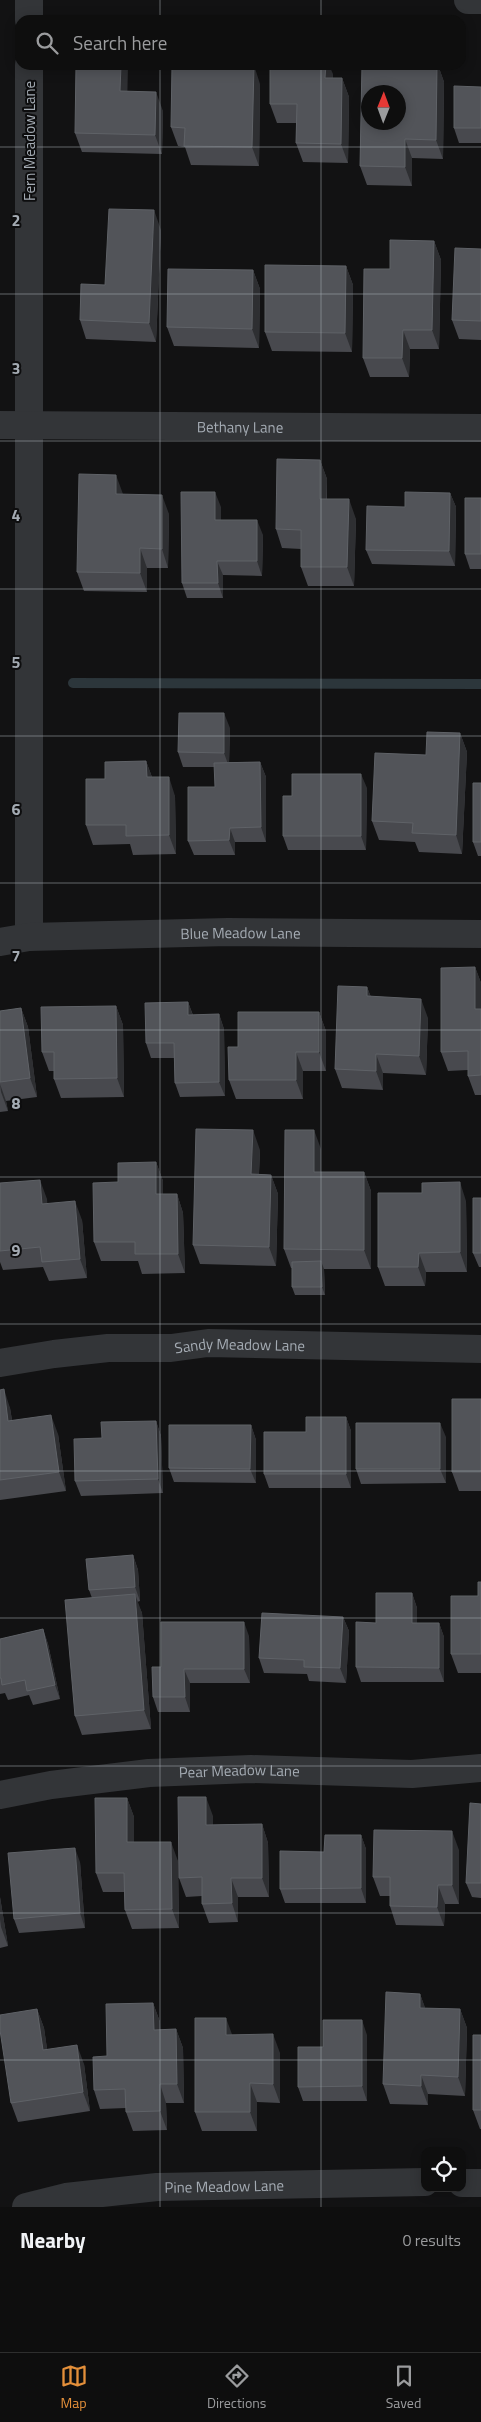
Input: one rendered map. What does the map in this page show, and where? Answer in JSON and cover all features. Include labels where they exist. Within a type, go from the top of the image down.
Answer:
[{"type":"street","points":[[29,0],[29,15]]},
{"type":"street","points":[[468,0],[481,0]]},
{"type":"street","name":"Fern Meadow Lane","points":[[29,70],[29,937]]},
{"type":"street","name":"Bethany Lane","points":[[0,425],[481,428]]},
{"type":"street","name":"Blue Meadow Lane","points":[[0,942],[29,937],[228,932],[481,934]]},
{"type":"street","name":"Sandy Meadow Lane","points":[[0,1364],[54,1354],[108,1348],[171,1348],[208,1343],[481,1349]]},
{"type":"street","name":"Pear Meadow Lane","points":[[0,1795],[51,1784],[149,1772],[251,1769],[412,1774],[481,1768]]},
{"type":"street","name":"Pine Meadow Lane","points":[[26,2207],[66,2197],[157,2187],[421,2182]]},
{"type":"street","points":[[466,2183],[481,2183]]},
{"type":"building","points":[[76,70],[121,70],[120,91],[156,92],[155,135],[75,133]]},
{"type":"building","points":[[172,70],[254,70],[252,147],[184,146],[185,128],[171,127]]},
{"type":"building","points":[[270,70],[326,70],[325,78],[342,78],[341,144],[296,143],[297,104],[270,104]]},
{"type":"building","points":[[362,70],[437,70],[436,140],[405,139],[405,167],[360,166],[361,116],[361,130],[406,130],[406,85],[362,85]]},
{"type":"building","points":[[454,86],[481,87],[481,128],[454,128]]},
{"type":"building","points":[[109,209],[154,210],[149,323],[80,320],[81,284],[105,285]]},
{"type":"building","points":[[390,240],[434,241],[432,330],[403,330],[402,358],[363,358],[364,269],[390,269]]},
{"type":"building","points":[[455,248],[481,249],[481,321],[452,320]]},
{"type":"building","points":[[265,265],[346,266],[345,333],[265,332]]},
{"type":"building","points":[[168,269],[253,270],[252,329],[167,327]]},
{"type":"building","points":[[277,459],[320,460],[320,499],[349,499],[347,567],[301,567],[301,530],[276,529]]},
{"type":"building","points":[[79,474],[116,475],[116,494],[162,495],[162,549],[140,548],[140,573],[77,572]]},
{"type":"building","points":[[181,492],[215,492],[215,520],[257,520],[257,561],[217,561],[218,583],[182,583]]},
{"type":"building","points":[[405,492],[450,493],[449,551],[366,550],[367,506],[405,507]]},
{"type":"building","points":[[465,498],[481,498],[481,554],[465,554]]},
{"type":"building","points":[[179,713],[224,713],[224,753],[178,752]]},
{"type":"building","points":[[427,732],[460,733],[456,835],[412,833],[413,823],[372,821],[375,753],[426,755]]},
{"type":"building","points":[[146,761],[147,777],[169,777],[169,835],[126,836],[126,825],[86,825],[86,779],[105,779],[105,762]]},
{"type":"building","points":[[260,762],[261,827],[230,828],[229,840],[188,841],[188,787],[215,787],[214,763]]},
{"type":"building","points":[[292,774],[361,774],[361,836],[283,836],[283,796],[292,796]]},
{"type":"building","points":[[473,783],[481,783],[481,842],[473,842]]},
{"type":"building","points":[[475,967],[475,1009],[481,1009],[481,1075],[468,1076],[468,1051],[441,1052],[441,968]]},
{"type":"building","points":[[338,986],[367,987],[367,996],[421,999],[419,1056],[376,1054],[376,1071],[335,1069]]},
{"type":"building","points":[[188,1002],[188,1015],[219,1014],[219,1082],[175,1083],[174,1043],[146,1043],[145,1003]]},
{"type":"building","points":[[116,1006],[117,1078],[54,1079],[54,1052],[42,1052],[41,1007]]},
{"type":"building","points":[[21,1008],[30,1078],[0,1082],[0,1011]]},
{"type":"building","points":[[238,1012],[319,1012],[319,1052],[296,1052],[296,1080],[229,1080],[228,1047],[238,1047]]},
{"type":"building","points":[[196,1129],[253,1130],[251,1174],[271,1175],[269,1247],[193,1245]]},
{"type":"building","points":[[285,1130],[314,1130],[314,1172],[364,1172],[364,1250],[284,1249]]},
{"type":"building","points":[[156,1162],[156,1194],[177,1194],[178,1254],[135,1254],[135,1242],[94,1242],[93,1183],[118,1182],[118,1163]]},
{"type":"building","points":[[40,1180],[42,1204],[75,1201],[80,1259],[42,1262],[40,1247],[0,1251],[0,1183]]},
{"type":"building","points":[[460,1182],[460,1252],[419,1253],[418,1267],[378,1267],[378,1193],[422,1193],[422,1183]]},
{"type":"building","points":[[473,1198],[481,1198],[481,1253],[473,1253]]},
{"type":"building","points":[[321,1261],[322,1287],[292,1287],[292,1262]]},
{"type":"building","points":[[4,1389],[8,1421],[51,1415],[59,1472],[0,1480],[0,1390]]},
{"type":"building","points":[[452,1399],[481,1399],[481,1472],[452,1472]]},
{"type":"building","points":[[306,1417],[346,1417],[346,1474],[264,1474],[264,1432],[306,1432]]},
{"type":"building","points":[[156,1421],[158,1479],[75,1481],[74,1439],[102,1438],[101,1422]]},
{"type":"building","points":[[356,1423],[440,1423],[440,1469],[356,1469]]},
{"type":"building","points":[[169,1425],[251,1425],[250,1469],[169,1468]]},
{"type":"building","points":[[133,1555],[135,1587],[89,1590],[86,1559]]},
{"type":"building","points":[[478,1582],[481,1582],[481,1654],[451,1654],[451,1596],[478,1596]]},
{"type":"building","points":[[376,1593],[412,1593],[412,1623],[439,1623],[439,1668],[356,1667],[356,1622],[376,1623]]},
{"type":"building","points":[[135,1594],[144,1710],[75,1716],[65,1600]]},
{"type":"building","points":[[262,1613],[343,1617],[340,1668],[304,1667],[304,1660],[259,1658]]},
{"type":"building","points":[[161,1622],[244,1622],[244,1669],[184,1669],[185,1697],[153,1697],[152,1667],[161,1667]]},
{"type":"building","points":[[43,1629],[55,1685],[27,1691],[25,1680],[2,1685],[0,1678],[0,1639]]},
{"type":"building","points":[[178,1797],[206,1797],[206,1825],[262,1824],[262,1878],[231,1878],[232,1903],[202,1904],[202,1877],[179,1878]]},
{"type":"building","points":[[95,1798],[127,1798],[127,1842],[171,1842],[172,1909],[125,1910],[124,1873],[96,1873]]},
{"type":"building","points":[[470,1803],[481,1804],[481,1883],[466,1883]]},
{"type":"building","points":[[374,1830],[452,1831],[452,1885],[438,1885],[437,1907],[390,1906],[390,1877],[373,1877]]},
{"type":"building","points":[[325,1835],[361,1835],[361,1888],[280,1889],[280,1851],[324,1852]]},
{"type":"building","points":[[75,1848],[80,1913],[14,1919],[8,1853]]},
{"type":"building","points":[[386,1992],[420,1994],[420,2008],[460,2009],[458,2077],[421,2075],[421,2086],[383,2084]]},
{"type":"building","points":[[153,2003],[154,2030],[176,2029],[177,2084],[160,2084],[160,2111],[126,2112],[125,2089],[94,2090],[93,2057],[107,2056],[106,2004]]},
{"type":"building","points":[[37,2009],[43,2050],[77,2045],[83,2092],[11,2103],[0,2030],[0,2015]]},
{"type":"building","points":[[195,2018],[226,2018],[226,2035],[273,2034],[273,2084],[250,2083],[250,2112],[195,2112]]},
{"type":"building","points":[[323,2020],[362,2020],[362,2086],[298,2087],[298,2047],[323,2047]]},
{"type":"building","points":[[473,2035],[481,2035],[481,2110],[473,2110]]},
{"type":"waterway","points":[[73,683],[481,684]]}]
